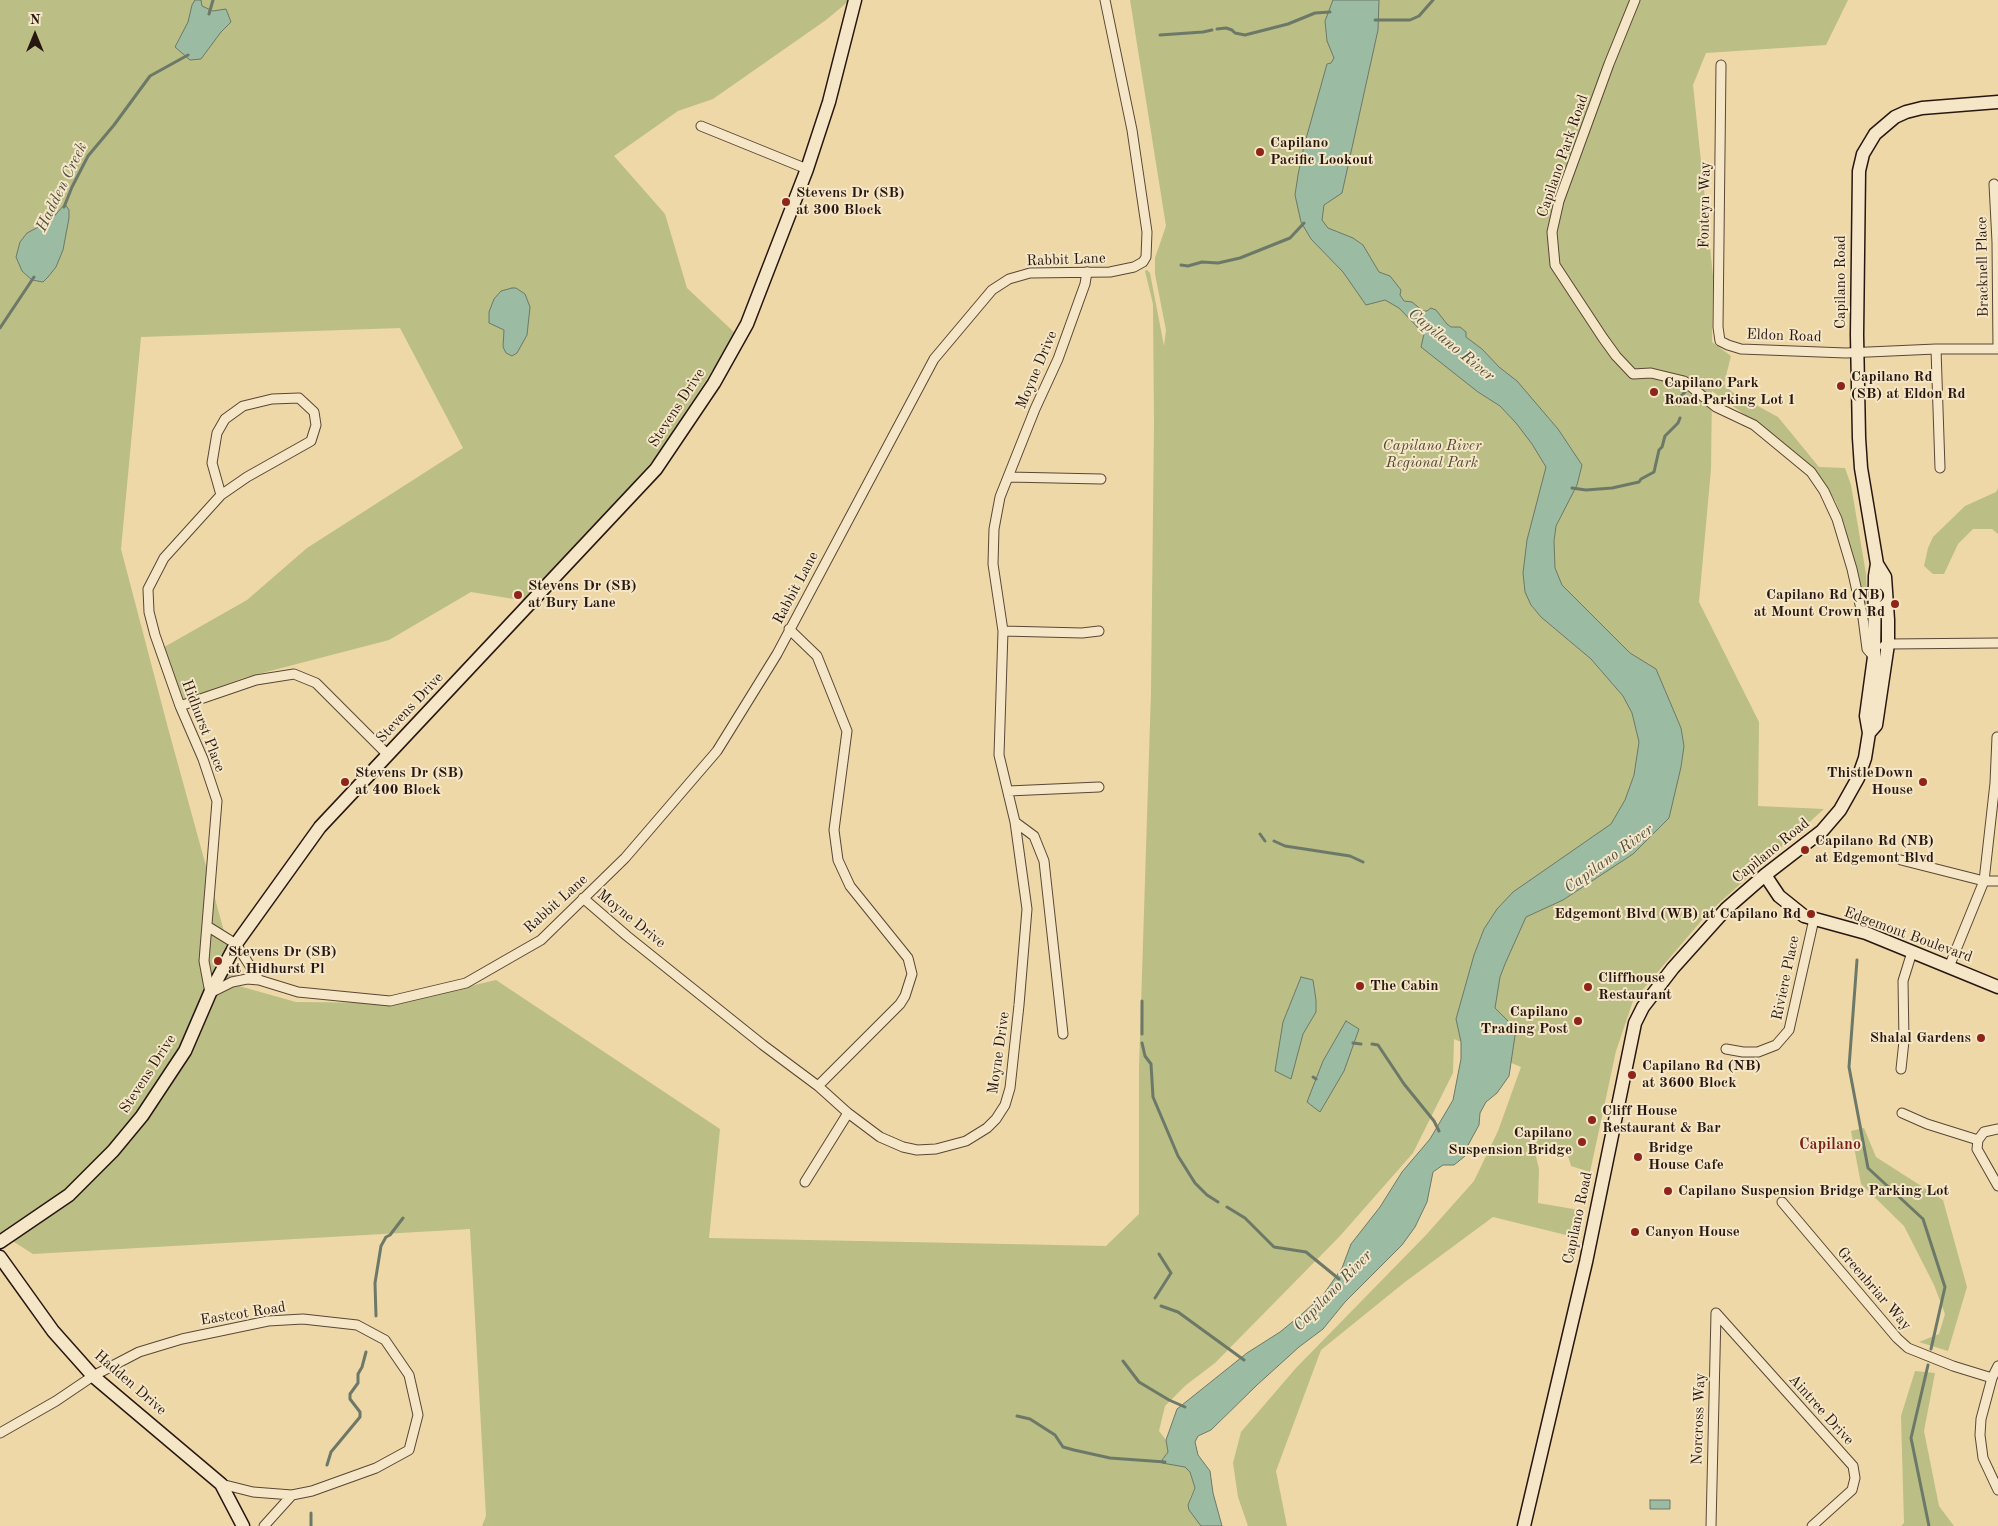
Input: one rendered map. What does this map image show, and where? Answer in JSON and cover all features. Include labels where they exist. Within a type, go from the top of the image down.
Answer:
[{"type":"street","name":"Stevens Drive","points":[[0,1242],[69,1195],[113,1151],[142,1116],[185,1051],[210,993],[236,944],[320,827],[656,469],[714,382],[747,324],[807,169],[829,102],[855,0]]},
{"type":"street","name":"Rabbit Lane","points":[[259,980],[298,992],[390,1001],[466,983],[540,940],[625,858],[717,751],[777,654],[934,358],[992,290],[1009,279],[1030,273],[1110,272],[1134,267],[1143,262],[1148,246],[1147,232],[1132,130],[1106,0]]},
{"type":"street","name":"Capilano Park Road","points":[[1635,0],[1609,64],[1559,201],[1552,232],[1555,265],[1603,338],[1616,356],[1633,374],[1651,373],[1684,381],[1716,406],[1754,425],[1811,472],[1824,490],[1837,519],[1852,569],[1868,649],[1874,658]]},
{"type":"street","name":"Fonteyn Way","points":[[1721,65],[1718,327],[1719,337],[1723,343]]},
{"type":"street","name":"Capilano Road","points":[[1868,733],[1876,725],[1888,644],[1888,620],[1885,577],[1878,564],[1861,468],[1859,438],[1857,352],[1859,171],[1863,154],[1875,134],[1884,124],[1906,112],[1922,108],[1998,102]]},
{"type":"street","points":[[702,126],[807,169]]},
{"type":"street","name":"Bracknell Place","points":[[1994,184],[1998,242],[1998,349]]},
{"type":"street","name":"Moyne Drive","points":[[583,898],[763,1045],[818,1086],[848,1113],[891,1143],[925,1150],[952,1146],[966,1141],[986,1128],[1002,1110],[1010,1088],[1027,909],[1015,822],[999,755],[1003,631],[994,579],[993,543],[1000,497],[1035,409],[1058,359],[1085,284],[1087,272]]},
{"type":"street","name":"Eldon Road","points":[[1723,343],[1742,349],[1857,352],[1998,349]]},
{"type":"street","points":[[1936,349],[1940,468]]},
{"type":"street","name":"Hidhurst Place","points":[[210,993],[204,961],[216,801],[203,759],[180,706],[155,635],[149,612],[148,589],[164,558],[221,495],[247,477],[311,441],[316,425],[314,412],[299,398],[272,399],[243,406],[225,419],[217,433],[212,463],[221,495]]},
{"type":"street","points":[[1008,477],[1101,478]]},
{"type":"street","name":"Capilano Road","points":[[1524,1526],[1586,1262],[1635,1023],[1643,1007],[1673,968],[1726,909],[1822,830],[1840,810],[1858,778],[1865,758],[1868,733],[1866,716],[1874,658],[1875,576],[1878,564]]},
{"type":"street","points":[[1876,601],[1884,620],[1882,634],[1888,644]]},
{"type":"street","points":[[789,629],[817,656],[847,731],[834,830],[838,860],[850,886],[908,958],[912,974],[906,996],[900,1004],[818,1086]]},
{"type":"street","points":[[1003,631],[1082,633],[1099,631]]},
{"type":"street","points":[[1878,708],[1874,697],[1878,672],[1874,658],[1881,647],[1888,644],[1998,643]]},
{"type":"street","points":[[180,706],[256,680],[294,674],[316,683],[388,755]]},
{"type":"street","points":[[1949,967],[1984,881],[1997,783],[1997,737]]},
{"type":"street","points":[[1008,791],[1099,787]]},
{"type":"street","points":[[1015,822],[1034,836],[1044,861],[1063,1034]]},
{"type":"street","points":[[1901,860],[1984,881],[1998,881]]},
{"type":"street","name":"Edgemont Boulevard","points":[[1765,875],[1779,896],[1804,916],[1866,933],[1998,987]]},
{"type":"street","name":"Riviere Place","points":[[1726,1049],[1758,1052],[1776,1046],[1789,1030],[1814,919]]},
{"type":"street","points":[[207,926],[236,944],[259,980]]},
{"type":"street","points":[[1901,1069],[1904,1042],[1903,981],[1912,952]]},
{"type":"street","points":[[210,993],[232,982],[247,979],[259,980]]},
{"type":"street","points":[[805,1182],[848,1113]]},
{"type":"street","points":[[1902,1114],[1927,1124],[1981,1136],[1998,1129]]},
{"type":"street","points":[[1981,1136],[1977,1149],[1998,1186]]},
{"type":"street","name":"Greenbriar Way","points":[[1782,1202],[1897,1338],[1908,1348],[1953,1366],[1992,1378]]},
{"type":"street","name":"Hadden Drive","points":[[0,1257],[53,1331],[93,1376],[221,1484],[243,1526]]},
{"type":"street","name":"Norcross Way","points":[[1711,1526],[1716,1313]]},
{"type":"street","name":"Aintree Drive","points":[[1716,1313],[1852,1466],[1855,1478],[1852,1490],[1812,1526]]},
{"type":"street","name":"Eastcot Road","points":[[0,1433],[56,1401],[93,1376],[148,1349],[182,1339],[268,1321],[303,1319],[357,1325],[385,1340],[409,1376],[418,1415],[409,1450],[376,1468],[312,1491],[292,1495],[253,1492],[221,1484]]},
{"type":"street","points":[[1997,1489],[1983,1458],[1980,1435],[1981,1419],[1992,1378],[1998,1367]]},
{"type":"street","points":[[264,1526],[292,1495]]},
{"type":"green space","name":"Capilano River Regional Park","points":[[0,0],[850,0],[826,20],[713,99],[678,111],[614,156],[665,214],[687,288],[736,334],[657,456],[526,601],[471,592],[389,640],[243,678],[182,701],[159,650],[247,600],[307,548],[463,448],[400,328],[141,337],[121,549],[239,986],[296,1002],[398,1003],[496,980],[720,1129],[709,1238],[1106,1246],[1139,1214],[1139,1068],[1151,692],[1154,424],[1153,304],[1145,271],[1147,270],[1150,273],[1164,346],[1166,330],[1155,274],[1155,258],[1166,226],[1130,0],[1848,0],[1826,45],[1706,53],[1693,85],[1713,276],[1712,342],[1731,356],[1724,384],[1732,392],[1778,417],[1819,467],[1845,468],[1851,485],[1866,574],[1868,624],[1844,523],[1836,502],[1827,488],[1759,425],[1712,391],[1711,469],[1699,602],[1759,722],[1758,806],[1824,809],[1708,913],[1633,1001],[1616,1051],[1590,1172],[1571,1166],[1566,1149],[1550,1145],[1534,1148],[1539,1169],[1538,1203],[1579,1210],[1570,1236],[1493,1217],[1405,1282],[1321,1350],[1276,1471],[1287,1526],[1248,1526],[1238,1497],[1233,1463],[1241,1432],[1296,1368],[1426,1235],[1474,1181],[1498,1131],[1521,1067],[1454,1039],[1453,1073],[1413,1153],[1340,1236],[1215,1363],[1186,1385],[1165,1406],[1159,1431],[1166,1440],[1168,1452],[1162,1460],[1185,1467],[1190,1472],[1195,1488],[1190,1498],[1189,1510],[1199,1521],[1200,1526],[482,1526],[486,1516],[470,1229],[33,1254],[0,1233]]},
{"type":"green space","points":[[1998,488],[1998,534],[1992,529],[1973,529],[1958,544],[1944,574],[1933,574],[1924,566],[1928,548],[1933,537],[1965,506],[1996,492]]},
{"type":"green space","points":[[1864,1128],[1876,1157],[1943,1200],[1967,1287],[1948,1351],[1919,1342],[1939,1334],[1945,1314],[1934,1285],[1904,1226],[1861,1184],[1851,1131]]},
{"type":"green space","points":[[1915,1371],[1935,1373],[1924,1431],[1939,1506],[1954,1526],[1901,1526],[1904,1523],[1901,1416]]},
{"type":"water","points":[[195,0],[201,0],[202,6],[213,11],[226,9],[231,22],[201,59],[190,60],[175,47],[188,22]]},
{"type":"water","name":"Capilano River","points":[[1333,0],[1379,0],[1378,30],[1342,193],[1324,205],[1322,220],[1328,228],[1353,238],[1363,245],[1379,272],[1390,276],[1401,290],[1400,295],[1404,301],[1412,302],[1423,311],[1431,308],[1436,310],[1451,327],[1460,327],[1466,332],[1466,337],[1517,381],[1558,429],[1582,465],[1577,485],[1556,526],[1554,541],[1555,568],[1562,585],[1630,653],[1656,669],[1681,728],[1684,746],[1669,818],[1633,854],[1563,900],[1526,917],[1500,977],[1495,1008],[1516,1029],[1509,1076],[1497,1093],[1486,1102],[1480,1113],[1479,1125],[1467,1147],[1465,1156],[1454,1165],[1443,1165],[1433,1172],[1427,1202],[1415,1227],[1402,1245],[1345,1302],[1323,1329],[1299,1347],[1211,1430],[1198,1436],[1195,1442],[1198,1455],[1210,1471],[1213,1493],[1222,1526],[1201,1526],[1189,1510],[1188,1505],[1195,1488],[1190,1472],[1185,1467],[1162,1463],[1168,1452],[1166,1440],[1177,1409],[1247,1353],[1280,1332],[1302,1314],[1323,1295],[1342,1268],[1351,1244],[1380,1207],[1402,1172],[1430,1139],[1453,1100],[1461,1059],[1461,1042],[1456,1019],[1474,955],[1484,929],[1497,909],[1513,892],[1611,824],[1625,800],[1634,775],[1639,742],[1632,713],[1623,696],[1591,659],[1541,617],[1531,605],[1525,592],[1523,573],[1527,540],[1546,467],[1532,444],[1500,406],[1478,392],[1421,347],[1424,334],[1399,308],[1385,300],[1366,305],[1343,272],[1311,239],[1301,222],[1295,195],[1304,146],[1327,64],[1331,63],[1334,58],[1327,41],[1325,21]]},
{"type":"water","points":[[65,204],[69,210],[69,218],[63,250],[56,267],[43,282],[32,280],[22,271],[16,257],[20,242],[27,233],[50,221]]},
{"type":"water","points":[[516,288],[525,294],[530,307],[527,335],[517,353],[512,356],[506,353],[503,347],[504,330],[489,323],[489,312],[494,299],[501,291]]},
{"type":"water","points":[[1301,977],[1313,980],[1316,1012],[1303,1034],[1291,1079],[1275,1071],[1283,1022]]},
{"type":"water","points":[[1346,1021],[1359,1029],[1344,1071],[1320,1112],[1307,1102],[1323,1061]]},
{"type":"water","points":[[1650,1500],[1670,1500],[1670,1509],[1650,1509]]},
{"type":"waterway","name":"Hadden Creek","points":[[209,14],[213,0]]},
{"type":"waterway","points":[[1375,20],[1410,20],[1419,16],[1433,0]]},
{"type":"waterway","points":[[1217,29],[1226,28],[1235,33],[1245,35],[1288,24],[1315,13],[1330,12]]},
{"type":"waterway","points":[[1160,35],[1212,30]]},
{"type":"waterway","name":"Hadden Creek","points":[[64,207],[88,156],[114,125],[150,76],[188,55]]},
{"type":"waterway","points":[[1181,265],[1188,266],[1202,262],[1218,263],[1240,258],[1290,238],[1304,223]]},
{"type":"waterway","name":"Hadden Creek","points":[[0,328],[34,277]]},
{"type":"waterway","points":[[1694,383],[1698,379]]},
{"type":"waterway","points":[[1679,405],[1681,396],[1687,390]]},
{"type":"waterway","points":[[1572,488],[1586,490],[1612,488],[1639,482],[1654,472],[1659,450],[1662,447],[1665,436],[1678,423],[1680,418]]},
{"type":"waterway","points":[[1260,834],[1265,841]]},
{"type":"waterway","points":[[1274,841],[1285,846],[1350,856],[1363,862]]},
{"type":"waterway","points":[[1857,960],[1849,1067],[1868,1168],[1923,1219],[1945,1287],[1931,1349]]},
{"type":"waterway","points":[[1142,1001],[1142,1034]]},
{"type":"waterway","points":[[1142,1043],[1145,1056],[1151,1064],[1153,1097],[1178,1156],[1195,1183],[1207,1195],[1218,1202]]},
{"type":"waterway","points":[[1353,1043],[1361,1044]]},
{"type":"waterway","points":[[1372,1044],[1378,1045],[1404,1084],[1434,1121],[1439,1131]]},
{"type":"waterway","name":"Capilano River","points":[[1227,1207],[1245,1218],[1274,1247],[1306,1252],[1339,1279]]},
{"type":"waterway","points":[[376,1316],[375,1283],[381,1246],[386,1237],[390,1235],[403,1218]]},
{"type":"waterway","points":[[1155,1298],[1171,1273],[1159,1254]]},
{"type":"waterway","points":[[1161,1306],[1178,1312],[1244,1360]]},
{"type":"waterway","points":[[327,1465],[331,1452],[360,1417],[360,1412],[350,1399],[350,1394],[358,1383],[358,1374],[366,1352]]},
{"type":"waterway","points":[[1123,1361],[1139,1382],[1185,1407]]},
{"type":"waterway","points":[[1928,1365],[1911,1438],[1929,1526]]},
{"type":"waterway","points":[[1017,1416],[1030,1419],[1055,1435],[1063,1447],[1110,1458],[1165,1462]]},
{"type":"waterway","points":[[311,1513],[311,1526]]},
{"type":"place","name":"Capilano Pacific Lookout","points":[[1260,152]]},
{"type":"place","name":"Stevens Dr (SB) at 300 Block","points":[[786,202]]},
{"type":"place","name":"Capilano Rd (SB) at Eldon Rd","points":[[1841,386]]},
{"type":"place","name":"Capilano Park Road Parking Lot 1","points":[[1654,392]]},
{"type":"place","name":"Stevens Dr (SB) at Bury Lane","points":[[518,595]]},
{"type":"place","name":"Capilano Rd (NB) at Mount Crown Rd","points":[[1895,604]]},
{"type":"place","name":"Stevens Dr (SB) at 400 Block","points":[[345,782]]},
{"type":"place","name":"ThistleDown House","points":[[1923,782]]},
{"type":"place","name":"Capilano Rd (NB) at Edgemont Blvd","points":[[1805,850]]},
{"type":"place","name":"Edgemont Blvd (WB) at Capilano Rd","points":[[1811,914]]},
{"type":"place","name":"Stevens Dr (SB) at Hidhurst Pl","points":[[218,961]]},
{"type":"place","name":"The Cabin","points":[[1360,986]]},
{"type":"place","name":"Cliffhouse Restaurant","points":[[1588,987]]},
{"type":"place","name":"Capilano Trading Post","points":[[1578,1021]]},
{"type":"place","name":"Shalal Gardens","points":[[1981,1038]]},
{"type":"place","name":"Capilano Rd (NB) at 3600 Block","points":[[1632,1075]]},
{"type":"place","name":"Cliff House Restaurant & Bar","points":[[1592,1120]]},
{"type":"place","name":"Capilano Suspension Bridge","points":[[1582,1142]]},
{"type":"place","name":"Bridge House Cafe","points":[[1638,1157]]},
{"type":"place","name":"Capilano Suspension Bridge Parking Lot","points":[[1668,1191]]},
{"type":"place","name":"Canyon House","points":[[1635,1232]]},
{"type":"district","name":"Capilano","points":[[1830,1145]]}]
